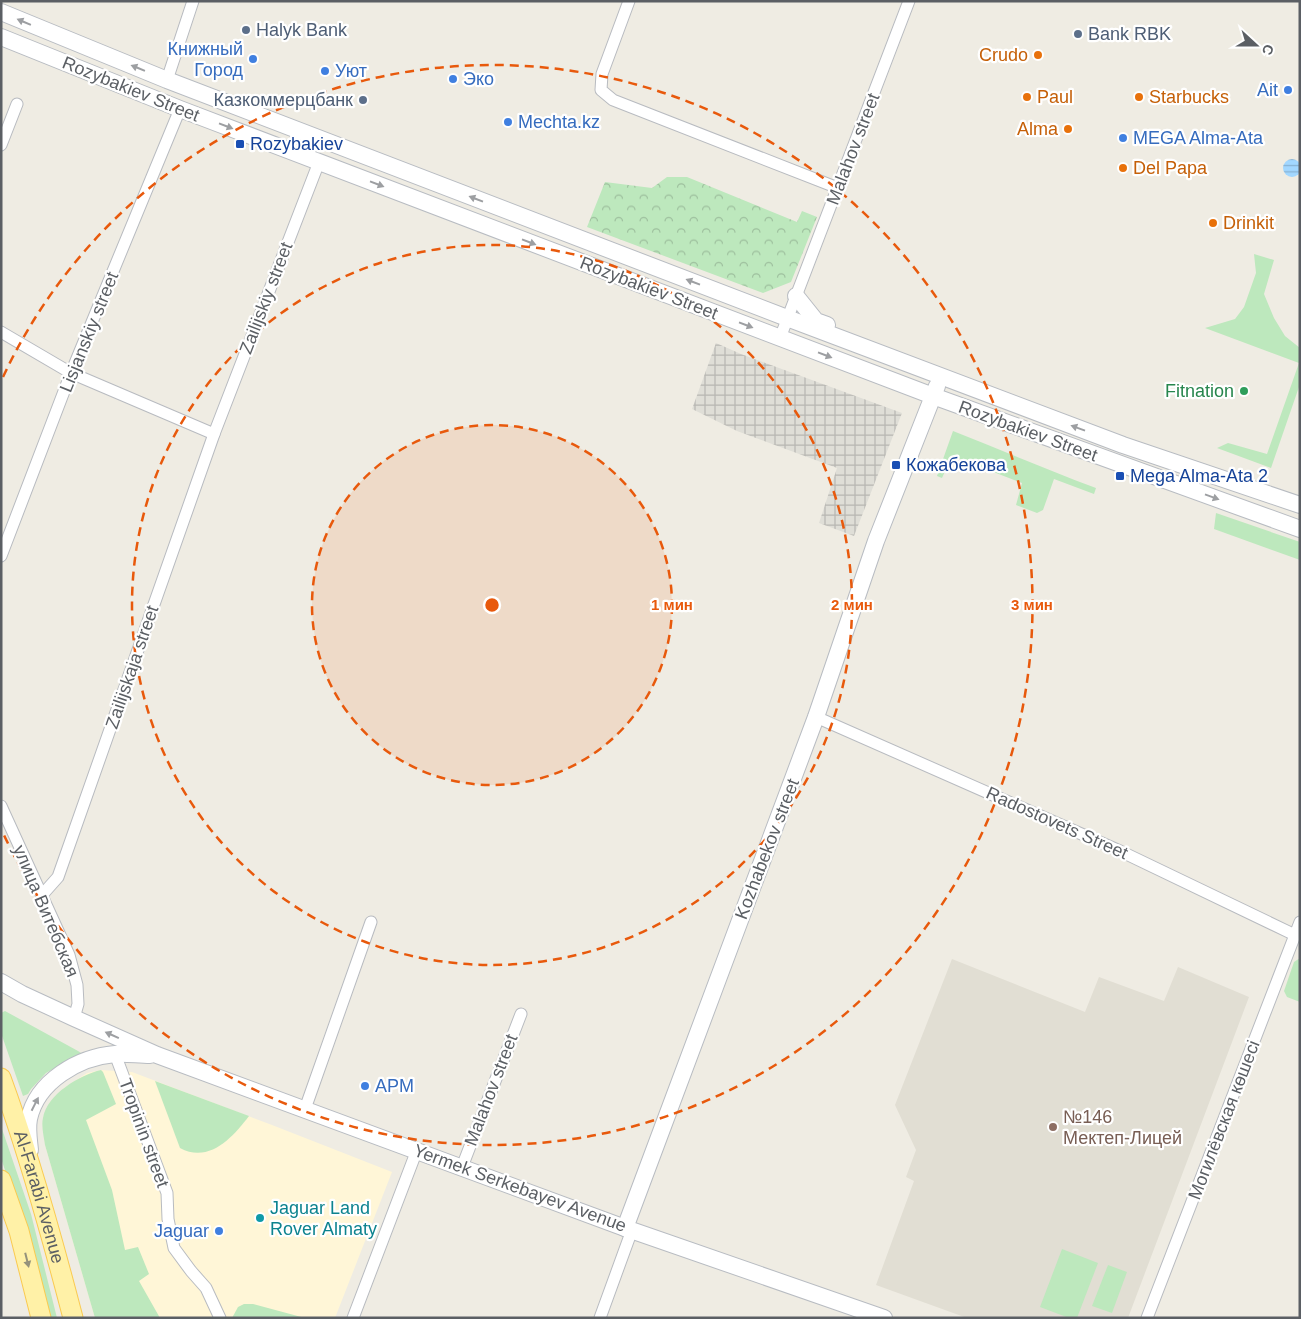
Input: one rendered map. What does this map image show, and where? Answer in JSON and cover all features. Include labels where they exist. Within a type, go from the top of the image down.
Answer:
[{"type":"main road","name":"Rozybakiev Street","points":[[1,12],[167,80],[787,318],[1124,445],[1300,506]]},
{"type":"main road","name":"Rozybakiev Street","points":[[1,38],[180,109],[933,396],[1300,529]]},
{"type":"main road","points":[[796,296],[816,321],[864,339],[913,365]]},
{"type":"main road","name":"Kozhabekov street","points":[[629,1229],[816,717],[876,541],[941,376]]},
{"type":"main road","points":[[1,982],[22,994],[157,1055]]},
{"type":"main road","points":[[32,1169],[28,1121],[32,1108],[49,1084],[71,1067],[92,1058],[116,1054],[157,1055]]},
{"type":"main road","name":"Yermek Serkebayev Avenue","points":[[157,1055],[629,1229],[877,1316]]},
{"type":"main road","name":"Al-Farabi Avenue","points":[[1,1078],[22,1134],[51,1232],[73,1318]]},
{"type":"main road","name":"Al-Farabi Avenue","points":[[1,1180],[20,1233],[42,1318]]},
{"type":"street","points":[[167,80],[193,1]]},
{"type":"street","points":[[629,1],[602,74],[601,90],[613,100],[838,188]]},
{"type":"street","name":"Malahov street","points":[[780,338],[910,1]]},
{"type":"street","points":[[1,145],[17,104]]},
{"type":"street","name":"Lisjanskiy street","points":[[1,556],[72,372],[180,109]]},
{"type":"street","name":"Zailijskiy street","points":[[214,434],[319,162]]},
{"type":"street","points":[[1,332],[72,372],[214,434]]},
{"type":"street","name":"Zailijskaja street","points":[[42,895],[58,877],[214,434]]},
{"type":"street","name":"Radostovets Street","points":[[816,717],[1120,851],[1295,935]]},
{"type":"street","name":"улица Витебская","points":[[1,806],[69,955],[77,985],[78,1004],[74,1018]]},
{"type":"street","points":[[305,1109],[371,922]]},
{"type":"street","name":"Могилёвская көшесі","points":[[1147,1318],[1300,922]]},
{"type":"street","name":"Malahov street","points":[[462,1167],[521,1014]]},
{"type":"street","name":"Tropinin street","points":[[116,1054],[167,1193],[168,1219],[174,1248],[206,1288],[220,1318]]},
{"type":"street","points":[[353,1318],[417,1150]]},
{"type":"street","points":[[600,1318],[629,1229]]},
{"type":"shaded area","points":[[716,343],[902,413],[854,536],[819,523],[837,468],[737,431],[692,409]]},
{"type":"shaded area","name":"№146 Мектеп-Лицей","points":[[952,959],[1085,1012],[1099,977],[1164,1001],[1178,967],[1249,997],[1128,1318],[967,1318],[876,1285],[914,1181],[906,1177],[916,1150],[895,1105]]},
{"type":"shaded area","points":[[101,1070],[132,1072],[392,1172],[335,1318],[95,1318],[45,1145],[43,1118],[50,1102],[64,1088],[87,1073]]},
{"type":"green space","points":[[667,177],[687,177],[797,222],[802,211],[817,217],[791,282],[763,293],[587,227],[605,182],[652,188]]},
{"type":"green space","points":[[1254,254],[1274,260],[1264,294],[1274,318],[1285,336],[1300,348],[1300,384],[1271,468],[1217,448],[1228,443],[1267,454],[1299,363],[1205,328],[1235,319],[1244,307],[1256,273]]},
{"type":"green space","points":[[953,431],[1096,488],[1094,494],[1054,479],[1043,510],[1037,513],[1016,505],[1022,483],[952,456],[942,478],[937,476]]},
{"type":"green space","points":[[1216,513],[1300,542],[1300,560],[1214,529]]},
{"type":"green space","points":[[1300,958],[1300,1002],[1287,997],[1284,991],[1294,962]]},
{"type":"green space","points":[[5,1011],[81,1053],[46,1073],[28,1094],[23,1096],[1,1033],[1,1013]]},
{"type":"green space","points":[[101,1070],[116,1104],[86,1120],[112,1190],[125,1250],[138,1247],[149,1274],[139,1281],[160,1318],[95,1318],[45,1145],[42,1121],[51,1101],[74,1081]]},
{"type":"green space","points":[[155,1081],[249,1116],[228,1140],[219,1146],[201,1153],[180,1148]]},
{"type":"green space","points":[[1,1126],[31,1214],[57,1318],[49,1318],[20,1216],[1,1158]]},
{"type":"green space","points":[[1062,1249],[1098,1263],[1077,1318],[1069,1318],[1040,1307]]},
{"type":"green space","points":[[1108,1265],[1127,1272],[1112,1313],[1092,1306]]},
{"type":"green space","points":[[244,1304],[253,1304],[305,1318],[232,1318],[238,1307]]},
{"type":"water","points":[[1288,159],[1296,159],[1301,164],[1299,175],[1288,177],[1283,172],[1283,164]]},
{"type":"place","name":"Halyk Bank","points":[[246,30]]},
{"type":"place","name":"Bank RBK","points":[[1078,34]]},
{"type":"place","name":"Crudo","points":[[1038,55]]},
{"type":"place","name":"Книжный Город","points":[[253,59]]},
{"type":"place","name":"Уют","points":[[325,71]]},
{"type":"place","name":"Эко","points":[[453,79]]},
{"type":"place","name":"Ait","points":[[1288,90]]},
{"type":"place","name":"Paul","points":[[1027,97]]},
{"type":"place","name":"Starbucks","points":[[1139,97]]},
{"type":"place","name":"Казкоммерцбанк","points":[[363,100]]},
{"type":"place","name":"Mechta.kz","points":[[508,122]]},
{"type":"place","name":"Alma","points":[[1068,129]]},
{"type":"place","name":"MEGA Alma-Ata","points":[[1123,138]]},
{"type":"place","name":"Rozybakiev","points":[[240,144]]},
{"type":"place","name":"Del Papa","points":[[1123,168]]},
{"type":"place","name":"Drinkit","points":[[1213,223]]},
{"type":"place","name":"Fitnation","points":[[1244,391]]},
{"type":"place","name":"Кожабекова","points":[[896,465]]},
{"type":"place","name":"Mega Alma-Ata 2","points":[[1120,476]]},
{"type":"place","name":"APM","points":[[365,1086]]},
{"type":"place","name":"№146 Мектеп-Лицей","points":[[1053,1127]]},
{"type":"place","name":"Jaguar Land Rover Almaty","points":[[260,1218]]},
{"type":"place","name":"Jaguar","points":[[219,1231]]}]
